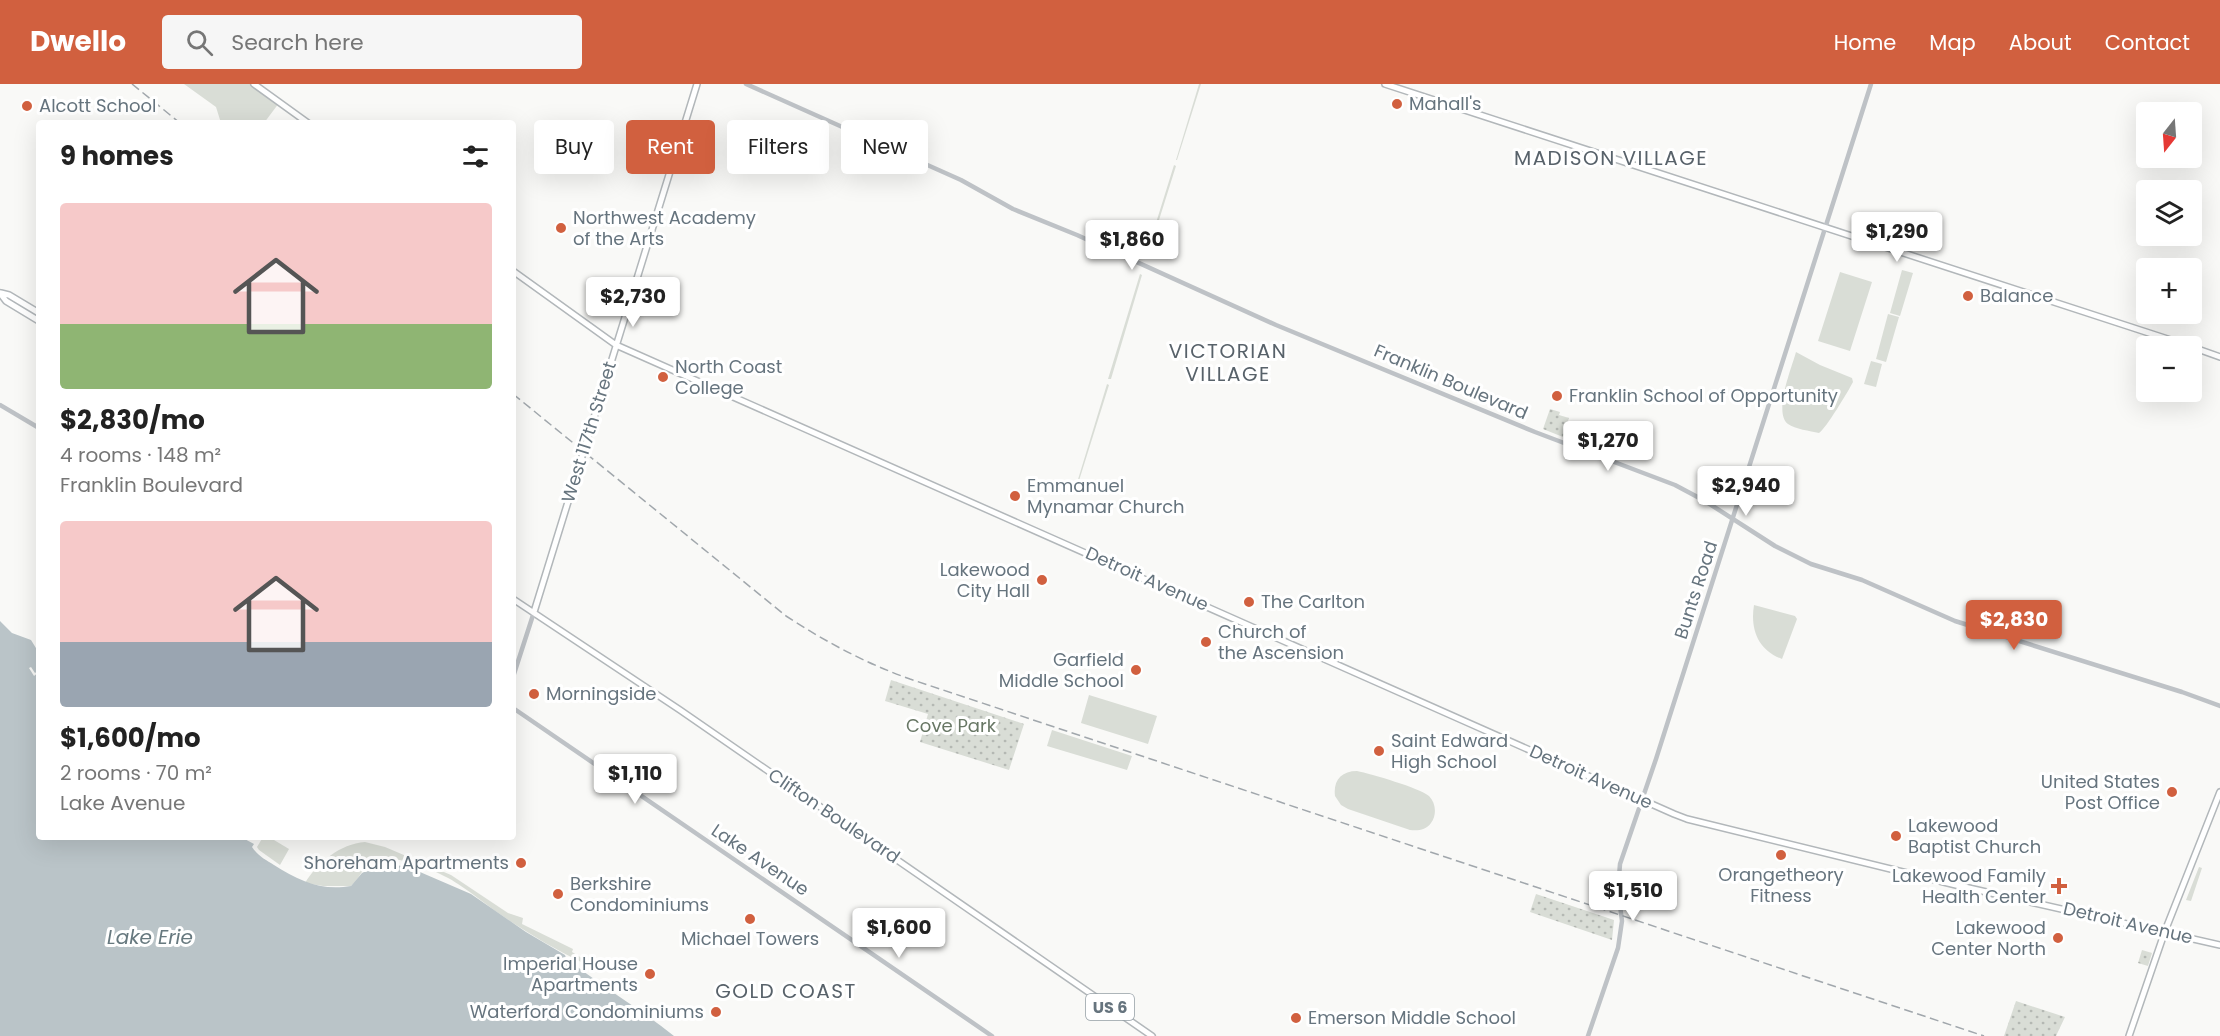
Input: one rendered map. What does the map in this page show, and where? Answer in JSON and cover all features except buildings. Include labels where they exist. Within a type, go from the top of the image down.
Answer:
[{"type":"main road","points":[[254,84],[304,120]]},
{"type":"main road","name":"West 117th Street","points":[[534,612],[697,84]]},
{"type":"main road","points":[[1385,84],[2157,336]]},
{"type":"main road","name":"Detroit Avenue","points":[[516,273],[616,345],[1687,819],[1956,885],[2220,945]]},
{"type":"main road","points":[[0,293],[9,295],[36,311]]},
{"type":"main road","points":[[0,293],[6,302],[36,319]]},
{"type":"main road","points":[[2202,351],[2220,357]]},
{"type":"main road","name":"Clifton Boulevard","points":[[516,601],[925,878],[1152,1036]]},
{"type":"main road","points":[[2129,1036],[2165,931],[2220,792]]},
{"type":"street","name":"Franklin Boulevard","points":[[746,84],[961,180],[1013,209],[1077,235],[1276,325],[1535,432],[1675,485],[1801,560],[1862,580],[1955,621],[2220,706]]},
{"type":"street","name":"Bunts Road","points":[[1588,1036],[1618,948],[1622,921],[1618,899],[1619,873],[1871,84]]},
{"type":"street","points":[[0,405],[36,426]]},
{"type":"street","name":"West 117th Street","points":[[516,668],[534,612]]},
{"type":"street","name":"Lake Avenue","points":[[516,710],[992,1036]]},
{"type":"green space","points":[[184,84],[254,84],[279,103],[266,120],[220,120],[216,107]]},
{"type":"green space","points":[[1199,84],[1201,84],[1176,160]]},
{"type":"green space","points":[[1174,165],[1176,166],[1148,255],[1146,255]]},
{"type":"green space","points":[[1902,270],[1913,273],[1900,316],[1890,313]]},
{"type":"green space","points":[[1840,272],[1872,282],[1850,351],[1818,341]]},
{"type":"green space","points":[[1140,274],[1142,275],[1111,379],[1108,379]]},
{"type":"green space","points":[[1888,314],[1899,317],[1886,362],[1876,359]]},
{"type":"green space","points":[[1796,352],[1852,378],[1853,382],[1847,393],[1819,433],[1788,424],[1784,418],[1783,400]]},
{"type":"green space","points":[[1871,361],[1882,364],[1876,387],[1864,384]]},
{"type":"green space","points":[[1107,384],[1109,385],[1077,487],[1076,486]]},
{"type":"green space","points":[[1550,409],[1569,418],[1563,437],[1543,429]]},
{"type":"green space","points":[[1754,605],[1795,616],[1797,619],[1782,659],[1767,650],[1758,638],[1753,622]]},
{"type":"green space","name":"Cove Park","points":[[891,680],[1024,724],[1009,770],[920,742],[928,714],[885,701]]},
{"type":"green space","points":[[1089,695],[1157,716],[1148,744],[1081,723]]},
{"type":"green space","points":[[1052,730],[1132,756],[1127,770],[1047,746]]},
{"type":"green space","points":[[1357,771],[1406,785],[1429,796],[1435,809],[1431,823],[1422,830],[1410,830],[1341,805],[1335,796],[1337,781],[1342,775]]},
{"type":"green space","points":[[261,840],[274,840],[289,849],[280,865],[257,847]]},
{"type":"green space","points":[[365,842],[385,847],[451,875],[508,913],[523,918],[522,924],[573,949],[572,952],[585,960],[583,963],[534,937],[451,880],[409,862],[388,858],[370,863],[351,886],[323,886],[305,883],[330,855],[347,846]]},
{"type":"green space","points":[[2199,867],[2202,868],[2191,901],[2186,900]]},
{"type":"green space","points":[[1536,894],[1614,920],[1612,940],[1530,912]]},
{"type":"green space","points":[[2142,950],[2152,953],[2148,966],[2138,963]]},
{"type":"green space","points":[[2016,1001],[2065,1017],[2056,1036],[2004,1036]]},
{"type":"water","name":"Lake Erie","points":[[0,621],[12,633],[31,640],[36,648],[36,672],[31,667],[29,668],[34,676],[36,674],[36,840],[247,840],[254,844],[252,847],[259,855],[283,871],[301,880],[330,887],[351,886],[362,873],[374,867],[397,865],[413,869],[471,894],[526,932],[565,955],[579,968],[674,1036],[0,1036]]},
{"type":"railway","points":[[132,84],[176,120]]},
{"type":"railway","points":[[516,396],[786,616],[831,643],[877,666],[910,679],[1984,1036]]},
{"type":"place","name":"Mahall's","points":[[1397,104]]},
{"type":"place","name":"Alcott School","points":[[27,106]]},
{"type":"place","name":"Northwest Academy of the Arts","points":[[561,228]]},
{"type":"place","name":"Balance","points":[[1968,296]]},
{"type":"place","name":"North Coast College","points":[[663,377]]},
{"type":"place","name":"Franklin School of Opportunity","points":[[1557,396]]},
{"type":"place","name":"Emmanuel Mynamar Church","points":[[1015,496]]},
{"type":"place","name":"Lakewood City Hall","points":[[1042,580]]},
{"type":"place","name":"The Carlton","points":[[1249,602]]},
{"type":"place","name":"Church of the Ascension","points":[[1206,642]]},
{"type":"place","name":"Garfield Middle School","points":[[1136,670]]},
{"type":"place","name":"Morningside","points":[[534,694]]},
{"type":"place","name":"Saint Edward High School","points":[[1379,751]]},
{"type":"place","name":"United States Post Office","points":[[2172,792]]},
{"type":"place","name":"Lakewood Baptist Church","points":[[1896,836]]},
{"type":"place","name":"Orangetheory Fitness","points":[[1781,855]]},
{"type":"place","name":"Shoreham Apartments","points":[[521,863]]},
{"type":"place","name":"Lakewood Family Health Center","points":[[2059,886]]},
{"type":"place","name":"Berkshire Condominiums","points":[[558,894]]},
{"type":"place","name":"Michael Towers","points":[[750,919]]},
{"type":"place","name":"Lakewood Center North","points":[[2058,938]]},
{"type":"place","name":"Imperial House Apartments","points":[[650,974]]},
{"type":"place","name":"Waterford Condominiums","points":[[716,1012]]},
{"type":"place","name":"Emerson Middle School","points":[[1296,1018]]},
{"type":"district","name":"MADISON VILLAGE","points":[[1611,158]]},
{"type":"district","name":"VICTORIAN VILLAGE","points":[[1228,362]]},
{"type":"district","name":"GOLD COAST","points":[[786,991]]}]
